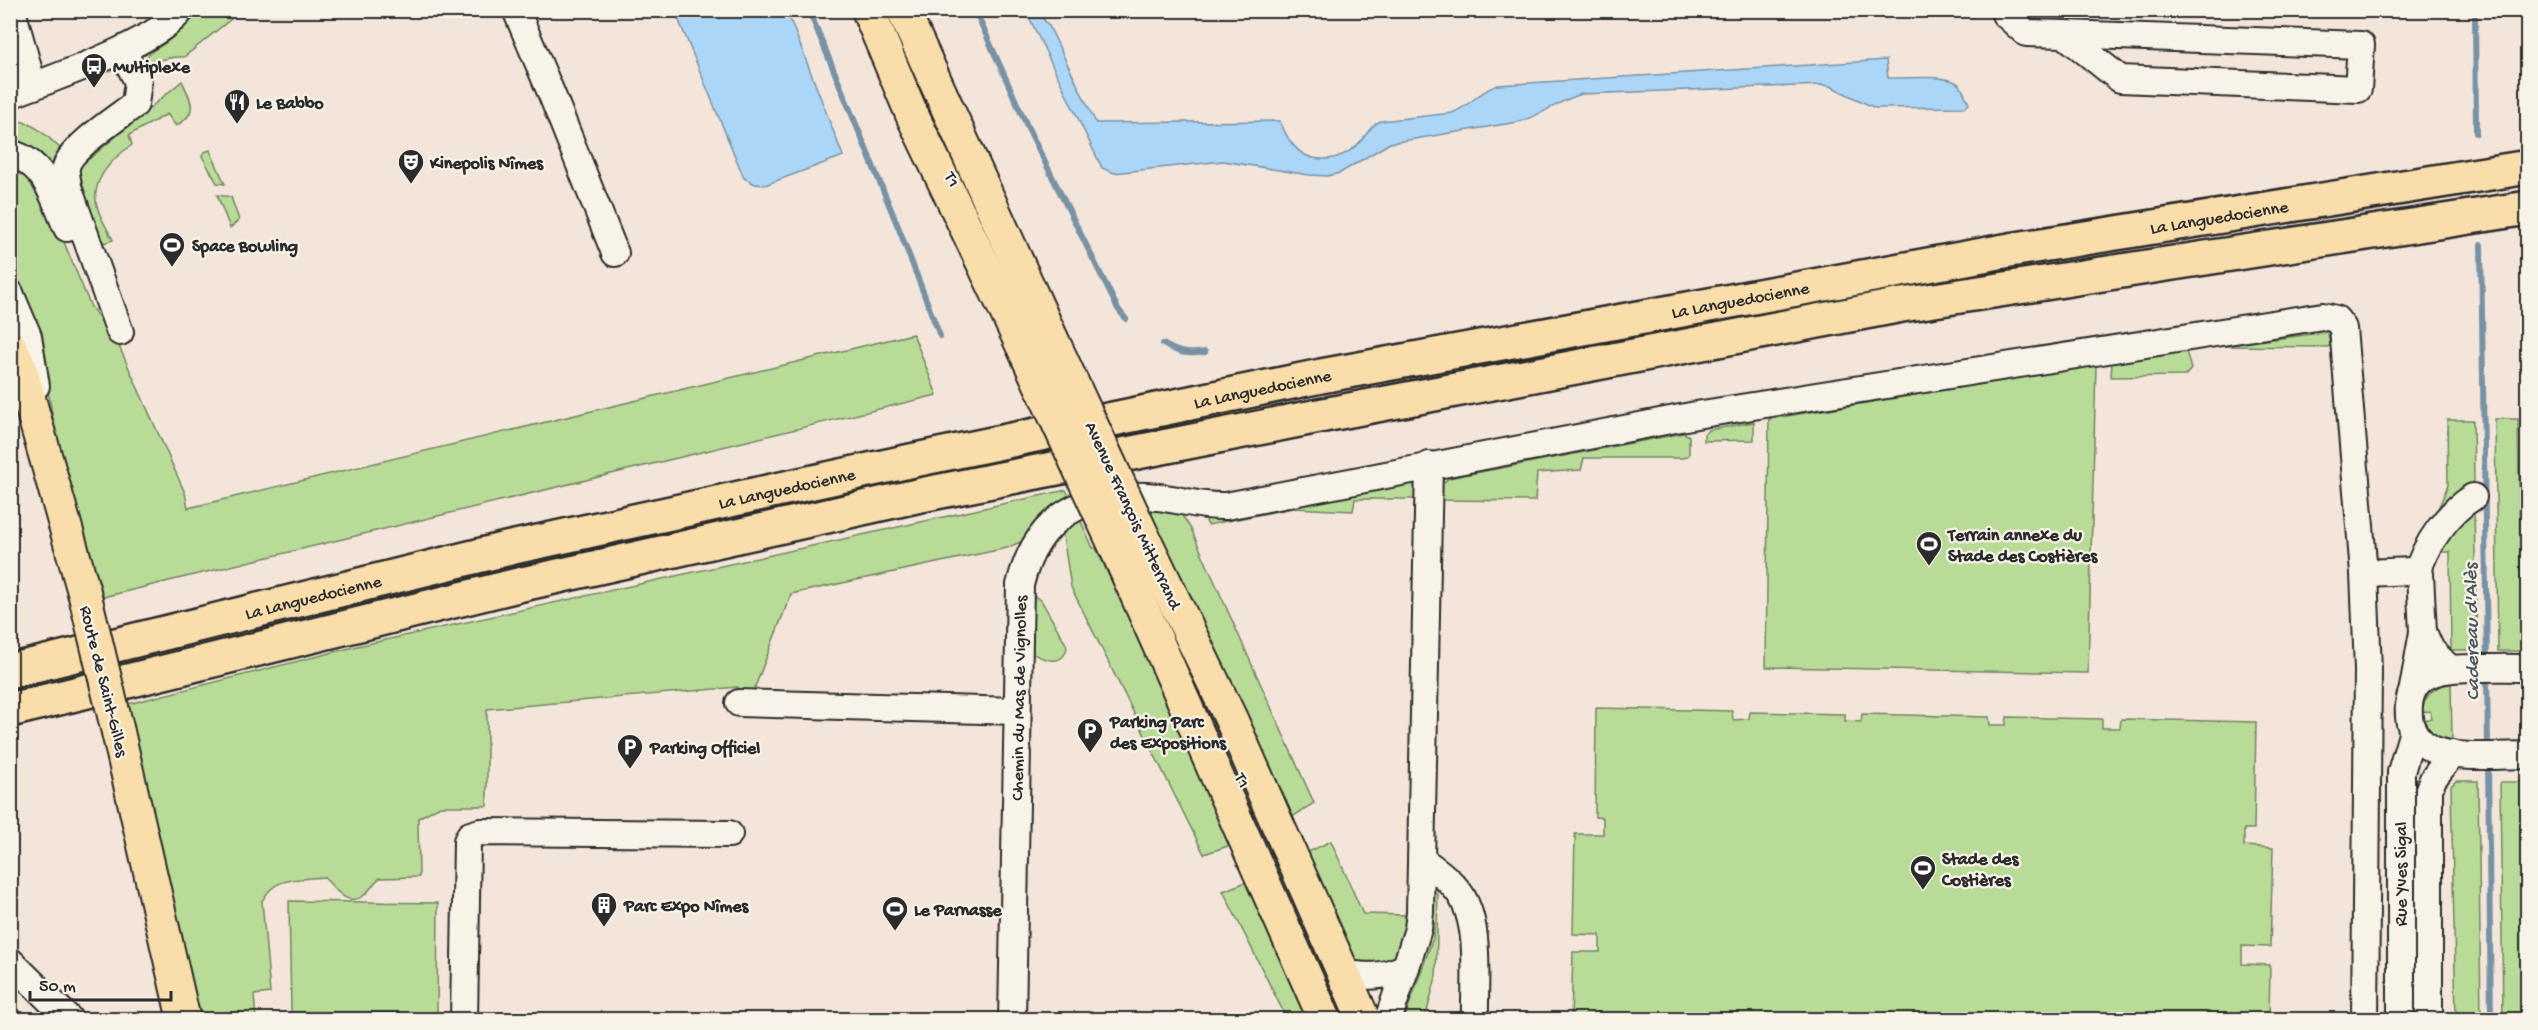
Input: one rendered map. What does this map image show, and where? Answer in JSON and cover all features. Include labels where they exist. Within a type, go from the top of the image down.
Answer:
[{"type":"highway","name":"La Languedocienne","points":[[10,671],[510,548],[898,463],[1321,376],[2021,249],[2528,167]]},
{"type":"highway","name":"La Languedocienne","points":[[10,710],[518,585],[944,490],[1902,305],[2528,208]]},
{"type":"main road","name":"Avenue François Mitterrand","points":[[868,10],[913,117],[1037,343]]},
{"type":"main road","name":"Avenue François Mitterrand","points":[[903,10],[1037,343],[1130,543],[1325,1020]]},
{"type":"main road","name":"Route de Saint-Gilles","points":[[10,346],[20,367],[84,592],[184,1020]]},
{"type":"main road","name":"Avenue François Mitterrand","points":[[1130,543],[1230,719],[1364,1020]]},
{"type":"street","points":[[12,10],[22,90],[127,55]]},
{"type":"street","points":[[10,110],[127,55],[175,19],[181,10]]},
{"type":"street","points":[[516,10],[615,253]]},
{"type":"street","name":"T1","points":[[878,10],[1037,343]]},
{"type":"street","name":"T1","points":[[890,10],[1014,286],[1032,314],[1037,343]]},
{"type":"street","points":[[2005,14],[2026,33],[2064,34],[2361,45],[2358,88],[2120,79],[2064,34]]},
{"type":"street","points":[[10,153],[23,156],[36,165],[45,178],[98,297],[120,332],[68,187],[66,167],[70,158],[84,144],[135,104],[138,82],[127,55]]},
{"type":"street","points":[[10,292],[28,336],[36,386],[34,416]]},
{"type":"street","name":"Chemin du Mas de Vignolles","points":[[1012,1020],[1020,585],[1025,563],[1039,540],[1061,515],[1088,502],[1144,496],[1206,507],[1226,506],[1696,415],[2323,316],[2336,320],[2343,328],[2364,573]]},
{"type":"street","points":[[1388,1020],[1418,929],[1422,860],[1429,465]]},
{"type":"street","points":[[2448,667],[2431,650],[2423,632],[2421,578],[2418,572],[2428,544],[2462,504],[2473,497]]},
{"type":"street","name":"T1","points":[[1130,543],[1304,950],[1338,1020]]},
{"type":"street","name":"T1","points":[[1130,543],[1348,1020]]},
{"type":"street","points":[[2365,1020],[2368,699],[2364,573],[2418,572]]},
{"type":"street","name":"Rue Yves Sigal","points":[[2401,1020],[2401,771],[2413,730],[2410,724],[2408,703],[2423,632]]},
{"type":"street","points":[[2413,688],[2425,677],[2448,667],[2527,668]]},
{"type":"street","points":[[739,703],[1017,711]]},
{"type":"street","points":[[2413,730],[2417,739],[2431,748],[2452,754],[2528,755]]},
{"type":"street","name":"Rue Yves Sigal","points":[[2429,1020],[2429,789],[2433,779],[2452,754]]},
{"type":"street","points":[[464,1020],[467,841],[470,835],[480,832],[729,834]]},
{"type":"street","points":[[1422,860],[1442,874],[1458,891],[1468,908],[1473,925],[1474,1020]]},
{"type":"street","points":[[10,961],[70,1020]]},
{"type":"street","points":[[1343,973],[1378,977],[1390,975],[1406,967]]},
{"type":"green space","points":[[199,11],[233,13],[231,19],[184,57],[144,63],[151,52],[177,34]]},
{"type":"green space","points":[[182,81],[191,101],[191,112],[188,116],[176,126],[167,114],[129,135],[132,145],[111,163],[100,179],[96,196],[97,206],[113,240],[103,243],[75,179],[82,165]]},
{"type":"green space","points":[[10,120],[33,126],[63,151],[57,187],[11,142]]},
{"type":"green space","points":[[210,150],[225,184],[217,183],[202,156],[204,152]]},
{"type":"green space","points":[[11,163],[40,185],[91,307],[118,344],[185,493],[188,508],[913,334],[937,395],[99,598],[57,441],[42,358],[25,310],[11,280]]},
{"type":"green space","points":[[217,195],[231,197],[239,220],[230,228]]},
{"type":"green space","points":[[2328,332],[2330,346],[2327,347],[2222,346]]},
{"type":"green space","points":[[2186,351],[2191,369],[2185,376],[2111,377],[2112,362]]},
{"type":"green space","name":"Terrain annexe du Stade des Costières","points":[[2096,365],[2088,673],[1766,667],[1769,419]]},
{"type":"green space","points":[[2495,419],[2518,419],[2522,651],[2498,651]]},
{"type":"green space","points":[[2447,420],[2473,420],[2474,482],[2429,531],[2448,485]]},
{"type":"green space","points":[[1754,422],[1754,440],[1704,441],[1704,434],[1709,430]]},
{"type":"green space","points":[[1684,433],[1689,436],[1689,455],[1683,458],[1584,458],[1581,470],[1537,473],[1535,501],[1437,500],[1438,487],[1449,478]]},
{"type":"green space","points":[[1410,482],[1415,484],[1421,494],[1420,499],[1355,499],[1353,511],[1293,508],[1208,525],[1206,522],[1207,519]]},
{"type":"green space","points":[[1066,490],[1071,499],[1027,539],[1007,548],[791,594],[753,692],[738,693],[738,687],[487,709],[487,806],[440,806],[418,818],[419,877],[380,878],[363,896],[351,900],[336,891],[324,877],[288,880],[274,887],[262,901],[270,993],[254,995],[256,1019],[197,1019],[120,706],[358,646]]},
{"type":"green space","points":[[2474,508],[2477,650],[2451,650],[2450,552],[2431,552]]},
{"type":"green space","points":[[1145,509],[1180,512],[1191,529],[1314,803],[1291,818]]},
{"type":"green space","points":[[1079,517],[1093,548],[1096,548],[1234,844],[1204,854],[1071,587],[1063,536],[1064,529]]},
{"type":"green space","points":[[1032,595],[1041,600],[1067,646],[1065,653],[1057,660],[1045,659],[1027,651]]},
{"type":"green space","points":[[2451,684],[2452,741],[2442,739],[2431,732],[2424,720],[2431,718],[2430,711],[2422,712],[2431,692],[2440,686]]},
{"type":"green space","points":[[2523,685],[2528,686],[2527,742],[2524,743]]},
{"type":"green space","name":"Stade des Costières","points":[[1596,708],[1732,711],[1733,720],[1749,719],[1750,712],[1845,714],[1845,721],[1861,722],[1862,714],[1989,717],[1990,725],[2006,725],[2007,717],[2102,719],[2102,728],[2120,728],[2121,719],[2256,722],[2254,829],[2244,829],[2244,846],[2273,848],[2270,947],[2242,946],[2242,964],[2270,965],[2269,1019],[1571,1019],[1573,952],[1600,952],[1600,935],[1573,934],[1575,834],[1603,834],[1603,818],[1595,817]]},
{"type":"green space","points":[[2456,781],[2478,781],[2481,1019],[2456,1019],[2451,786]]},
{"type":"green space","points":[[2500,782],[2523,782],[2527,1019],[2503,1019]]},
{"type":"green space","points":[[1331,841],[1363,914],[1406,915],[1406,936],[1396,959],[1374,965],[1352,962],[1300,856]]},
{"type":"green space","points":[[1251,880],[1311,1019],[1287,1019],[1223,891]]},
{"type":"green space","points":[[1434,880],[1438,891],[1436,977],[1425,1019],[1404,1020],[1433,938],[1435,923],[1427,922],[1430,889]]},
{"type":"green space","points":[[289,901],[438,903],[437,1013],[291,1012]]},
{"type":"water","points":[[675,11],[787,11],[843,156],[765,185],[755,184],[744,178]]},
{"type":"water","points":[[1026,11],[1037,11],[1049,26],[1096,123],[1280,121],[1298,150],[1306,155],[1324,159],[1343,155],[1351,150],[1371,128],[1381,121],[1452,113],[1498,85],[1886,60],[1888,78],[1951,80],[1961,87],[1969,104],[1965,107],[1875,108],[1830,86],[1823,85],[1582,94],[1518,122],[1390,143],[1340,173],[1327,176],[1223,161],[1114,173],[1102,168]]},
{"type":"waterway","points":[[809,10],[899,229],[940,336]]},
{"type":"waterway","points":[[975,10],[1028,128],[1118,309],[1126,319]]},
{"type":"waterway","name":"Cadereau d'Alès","points":[[2475,10],[2476,133]]},
{"type":"waterway","name":"Cadereau d'Alès","points":[[2481,245],[2487,662]]},
{"type":"waterway","points":[[1163,344],[1183,353],[1205,352]]},
{"type":"waterway","name":"Cadereau d'Alès","points":[[2487,675],[2488,749]]},
{"type":"waterway","name":"Cadereau d'Alès","points":[[2488,762],[2491,1020]]},
{"type":"place","name":"Multiplexe","points":[[94,89]]},
{"type":"place","name":"Le Babbo","points":[[237,125]]},
{"type":"place","name":"Kinepolis Nîmes","points":[[411,185]]},
{"type":"place","name":"Space Bowling","points":[[172,268]]},
{"type":"place","name":"Terrain annexe du Stade des Costières","points":[[1929,567]]},
{"type":"place","name":"Parking Parc des Expositions","points":[[1090,754]]},
{"type":"place","name":"Parking Officiel","points":[[630,770]]},
{"type":"place","name":"Stade des Costières","points":[[1923,891]]},
{"type":"place","name":"Parc Expo Nîmes","points":[[604,928]]},
{"type":"place","name":"Le Parnasse","points":[[895,932]]}]
